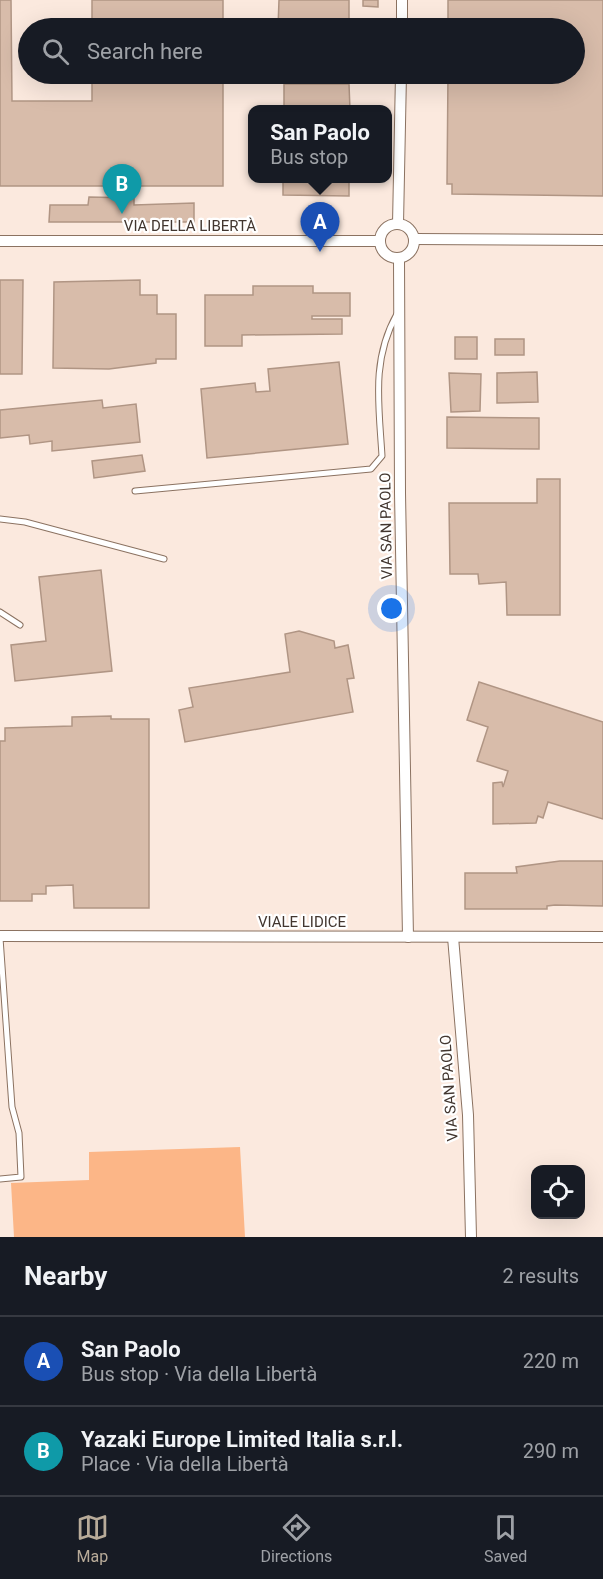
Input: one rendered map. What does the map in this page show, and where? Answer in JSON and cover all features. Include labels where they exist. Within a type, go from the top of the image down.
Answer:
[{"type":"street","points":[[402,0],[402,18]]},
{"type":"street","points":[[398,224],[401,84]]},
{"type":"street","points":[[398,224],[411,230],[415,240],[409,255],[399,259],[383,252],[380,241],[387,227],[398,224]]},
{"type":"street","points":[[415,240],[603,240]]},
{"type":"street","name":"VIA DELLA LIBERTÀ","points":[[0,241],[380,241]]},
{"type":"street","name":"VIA SAN PAOLO","points":[[399,259],[400,493],[408,937]]},
{"type":"street","name":"VIALE LIDICE","points":[[0,937],[603,937]]},
{"type":"street","name":"VIA SAN PAOLO","points":[[453,937],[468,1115],[471,1237]]},
{"type":"lane","points":[[135,491],[371,469],[382,456],[378,382],[381,351],[385,335],[399,310]]},
{"type":"lane","points":[[0,519],[25,522],[164,559]]},
{"type":"lane","points":[[0,612],[20,625]]},
{"type":"lane","points":[[0,937],[12,1107],[19,1133],[21,1177],[0,1179]]},
{"type":"shaded area","points":[[240,1147],[245,1237],[14,1237],[11,1183],[89,1180],[89,1152]]},
{"type":"building","points":[[0,0],[11,0],[12,101],[92,101],[92,84],[223,84],[223,186],[0,186]]},
{"type":"building","points":[[92,0],[223,0],[223,18],[92,18]]},
{"type":"building","points":[[279,0],[349,0],[349,18],[278,18]]},
{"type":"building","points":[[363,0],[378,0],[378,7],[363,6]]},
{"type":"building","points":[[448,0],[603,0],[603,196],[452,194],[452,184],[447,184],[448,84],[585,84],[585,18],[448,18]]},
{"type":"building","points":[[284,84],[349,84],[350,105],[284,105]]},
{"type":"building","points":[[283,183],[349,183],[349,196],[283,195]]},
{"type":"building","points":[[89,197],[134,198],[134,205],[194,203],[194,222],[49,222],[50,205],[88,205]]},
{"type":"building","points":[[0,280],[23,280],[22,374],[0,374]]},
{"type":"building","points":[[140,280],[140,295],[157,295],[157,314],[176,314],[176,359],[156,359],[156,363],[109,369],[53,368],[54,282]]},
{"type":"building","points":[[253,286],[313,286],[313,293],[350,293],[350,316],[312,316],[312,319],[342,319],[342,334],[242,335],[242,346],[205,346],[205,295],[253,295]]},
{"type":"building","points":[[455,337],[477,337],[477,359],[455,359]]},
{"type":"building","points":[[495,339],[524,339],[524,355],[495,355]]},
{"type":"building","points":[[339,362],[348,444],[207,458],[201,389],[255,383],[256,392],[270,391],[268,369]]},
{"type":"building","points":[[537,372],[538,402],[497,403],[497,373]]},
{"type":"building","points":[[449,373],[481,374],[480,411],[451,412]]},
{"type":"building","points":[[102,400],[103,408],[136,404],[140,442],[52,451],[52,441],[30,444],[29,435],[0,438],[0,410]]},
{"type":"building","points":[[447,417],[539,418],[539,449],[447,448]]},
{"type":"building","points":[[142,455],[145,471],[94,478],[92,461]]},
{"type":"building","points":[[537,479],[560,479],[560,615],[507,615],[506,582],[479,584],[478,574],[450,574],[449,503],[537,503]]},
{"type":"building","points":[[101,570],[112,671],[15,681],[11,645],[46,641],[39,577]]},
{"type":"building","points":[[299,631],[334,641],[335,648],[348,645],[354,678],[347,679],[353,712],[185,742],[179,710],[193,707],[189,688],[290,672],[285,634]]},
{"type":"building","points":[[479,682],[603,722],[603,819],[548,802],[543,818],[538,816],[536,823],[493,824],[493,783],[502,782],[503,787],[508,771],[477,761],[488,727],[467,720]]},
{"type":"building","points":[[111,716],[111,719],[149,719],[149,908],[74,908],[73,885],[46,886],[46,894],[32,894],[32,901],[0,901],[0,741],[5,741],[5,728],[72,726],[72,717]]},
{"type":"building","points":[[560,861],[603,861],[603,906],[555,905],[547,906],[547,909],[465,909],[465,873],[517,873],[516,867]]},
{"type":"place","name":"Yazaki Europe Limited Italia s.r.l.","points":[[122,214]]},
{"type":"place","name":"San Paolo","points":[[320,252]]}]
